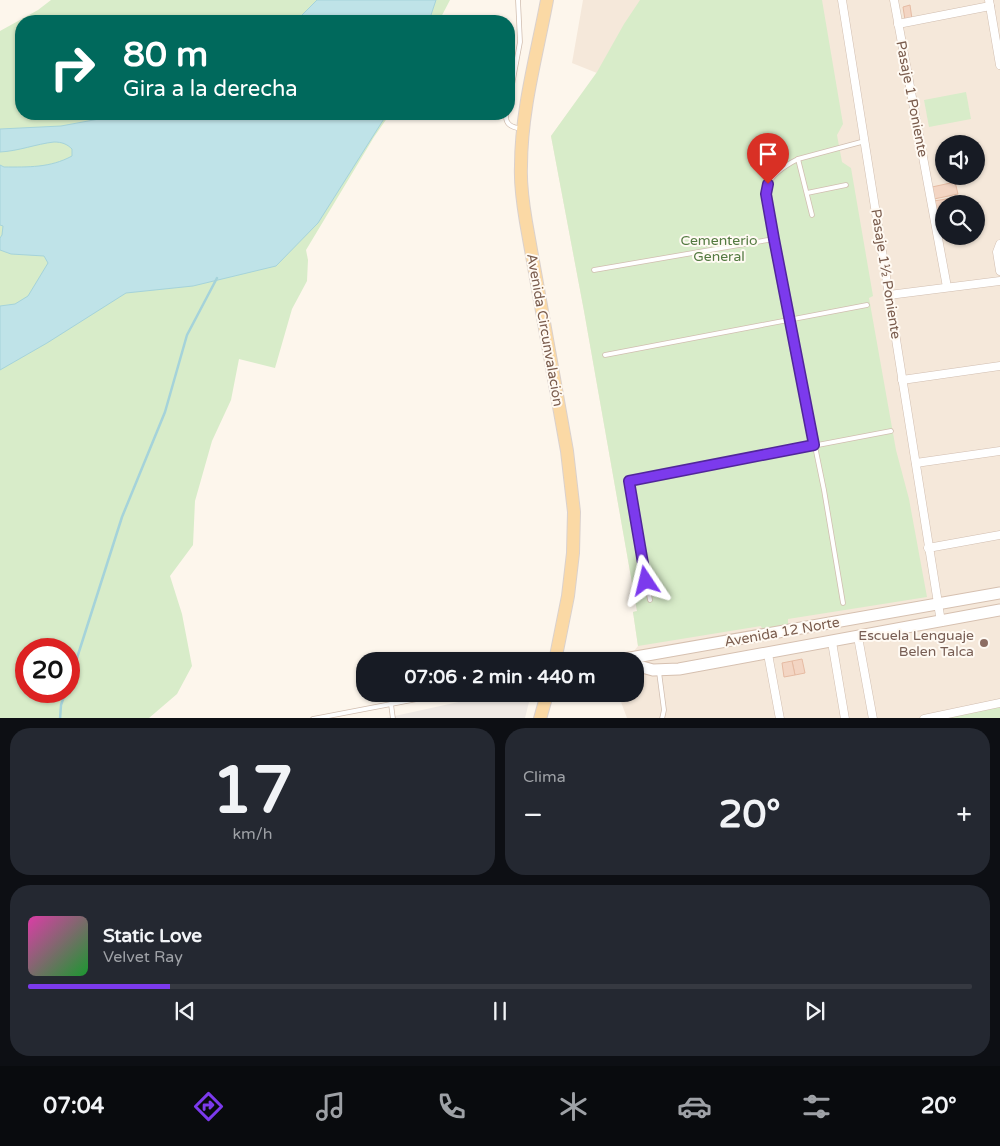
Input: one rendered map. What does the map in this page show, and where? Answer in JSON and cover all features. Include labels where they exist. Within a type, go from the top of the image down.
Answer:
[{"type":"main road","name":"Avenida Circunvalación","points":[[547,0],[528,94],[520,165],[522,199],[567,451],[574,512],[573,553],[568,596],[556,652]]},
{"type":"main road","name":"Avenida 12 Norte","points":[[644,657],[1000,593]]},
{"type":"main road","name":"Avenida 12 Norte","points":[[644,668],[659,670],[679,669],[735,660],[1000,610]]},
{"type":"main road","points":[[732,641],[735,660]]},
{"type":"main road","points":[[540,718],[544,702]]},
{"type":"street","name":"Pasaje 1½ Poniente","points":[[842,0],[940,622]]},
{"type":"street","name":"Pasaje 1 Poniente","points":[[894,0],[947,287]]},
{"type":"street","points":[[898,24],[989,3],[1000,60]]},
{"type":"street","points":[[1000,244],[998,252],[1000,271]]},
{"type":"street","points":[[889,295],[1000,281]]},
{"type":"street","points":[[902,380],[1000,366]]},
{"type":"street","points":[[916,464],[1000,450]]},
{"type":"street","points":[[928,548],[1000,534]]},
{"type":"street","points":[[858,637],[873,718]]},
{"type":"street","points":[[832,642],[845,718]]},
{"type":"street","points":[[768,654],[780,718]]},
{"type":"street","points":[[924,718],[945,717],[1000,703]]},
{"type":"lane","points":[[515,69],[520,42],[518,0]]},
{"type":"lane","points":[[506,120],[509,125],[524,130]]},
{"type":"lane","points":[[843,603],[766,188],[777,174],[798,159],[865,141]]},
{"type":"lane","points":[[798,159],[812,215]]},
{"type":"lane","points":[[807,193],[846,185]]},
{"type":"lane","points":[[594,270],[774,239]]},
{"type":"lane","points":[[604,355],[868,305]]},
{"type":"lane","points":[[650,600],[629,481],[891,431]]},
{"type":"lane","points":[[659,670],[664,710],[662,718]]},
{"type":"lane","points":[[313,718],[401,702]]},
{"type":"lane","points":[[391,704],[392,718]]},
{"type":"shaded area","name":"Cementerio General","points":[[583,0],[1000,0],[1000,718],[627,718],[621,702],[644,702],[644,652],[633,652],[638,646],[633,612],[637,611],[551,136],[597,73],[572,63]]},
{"type":"shaded area","points":[[459,702],[529,702],[525,718],[386,718]]},
{"type":"green space","points":[[51,0],[450,0],[442,15],[29,15]]},
{"type":"green space","name":"Cementerio General","points":[[640,0],[822,0],[843,124],[837,135],[842,162],[851,168],[873,296],[869,298],[896,450],[909,499],[927,597],[788,619],[788,624],[762,629],[761,626],[638,646],[633,612],[637,611],[551,136],[597,72]]},
{"type":"green space","points":[[15,23],[15,120],[386,120],[306,250],[308,260],[307,281],[292,309],[275,368],[239,359],[231,400],[212,441],[195,501],[193,545],[170,576],[182,614],[192,666],[177,694],[149,718],[0,718],[0,31]]},
{"type":"green space","points":[[966,92],[971,119],[929,127],[924,100]]},
{"type":"green space","points":[[1000,707],[1000,718],[952,718],[951,714]]},
{"type":"water","points":[[317,0],[436,0],[431,15],[302,15]]},
{"type":"water","points":[[94,120],[383,120],[318,223],[276,266],[193,286],[126,293],[0,370],[0,306],[15,304],[28,296],[48,263],[44,256],[11,254],[0,250],[3,226],[0,225],[0,165],[4,167],[30,167],[47,165],[72,156],[72,149],[59,142],[54,142],[0,152],[0,129],[61,126]]},
{"type":"building","points":[[910,5],[912,19],[905,20],[903,7]]},
{"type":"building","points":[[956,185],[958,194],[935,195],[934,199],[932,187]]},
{"type":"building","points":[[802,659],[805,673],[795,675],[792,661]]},
{"type":"building","points":[[792,661],[795,675],[784,677],[782,663]]},
{"type":"waterway","points":[[80,649],[122,517],[165,412],[187,335],[217,278]]},
{"type":"waterway","points":[[60,718],[62,703]]},
{"type":"place","name":"Escuela Lenguaje Belen Talca","points":[[984,643]]},
{"type":"route","points":[[646,581],[629,481],[814,445],[766,194],[768,184]]}]
